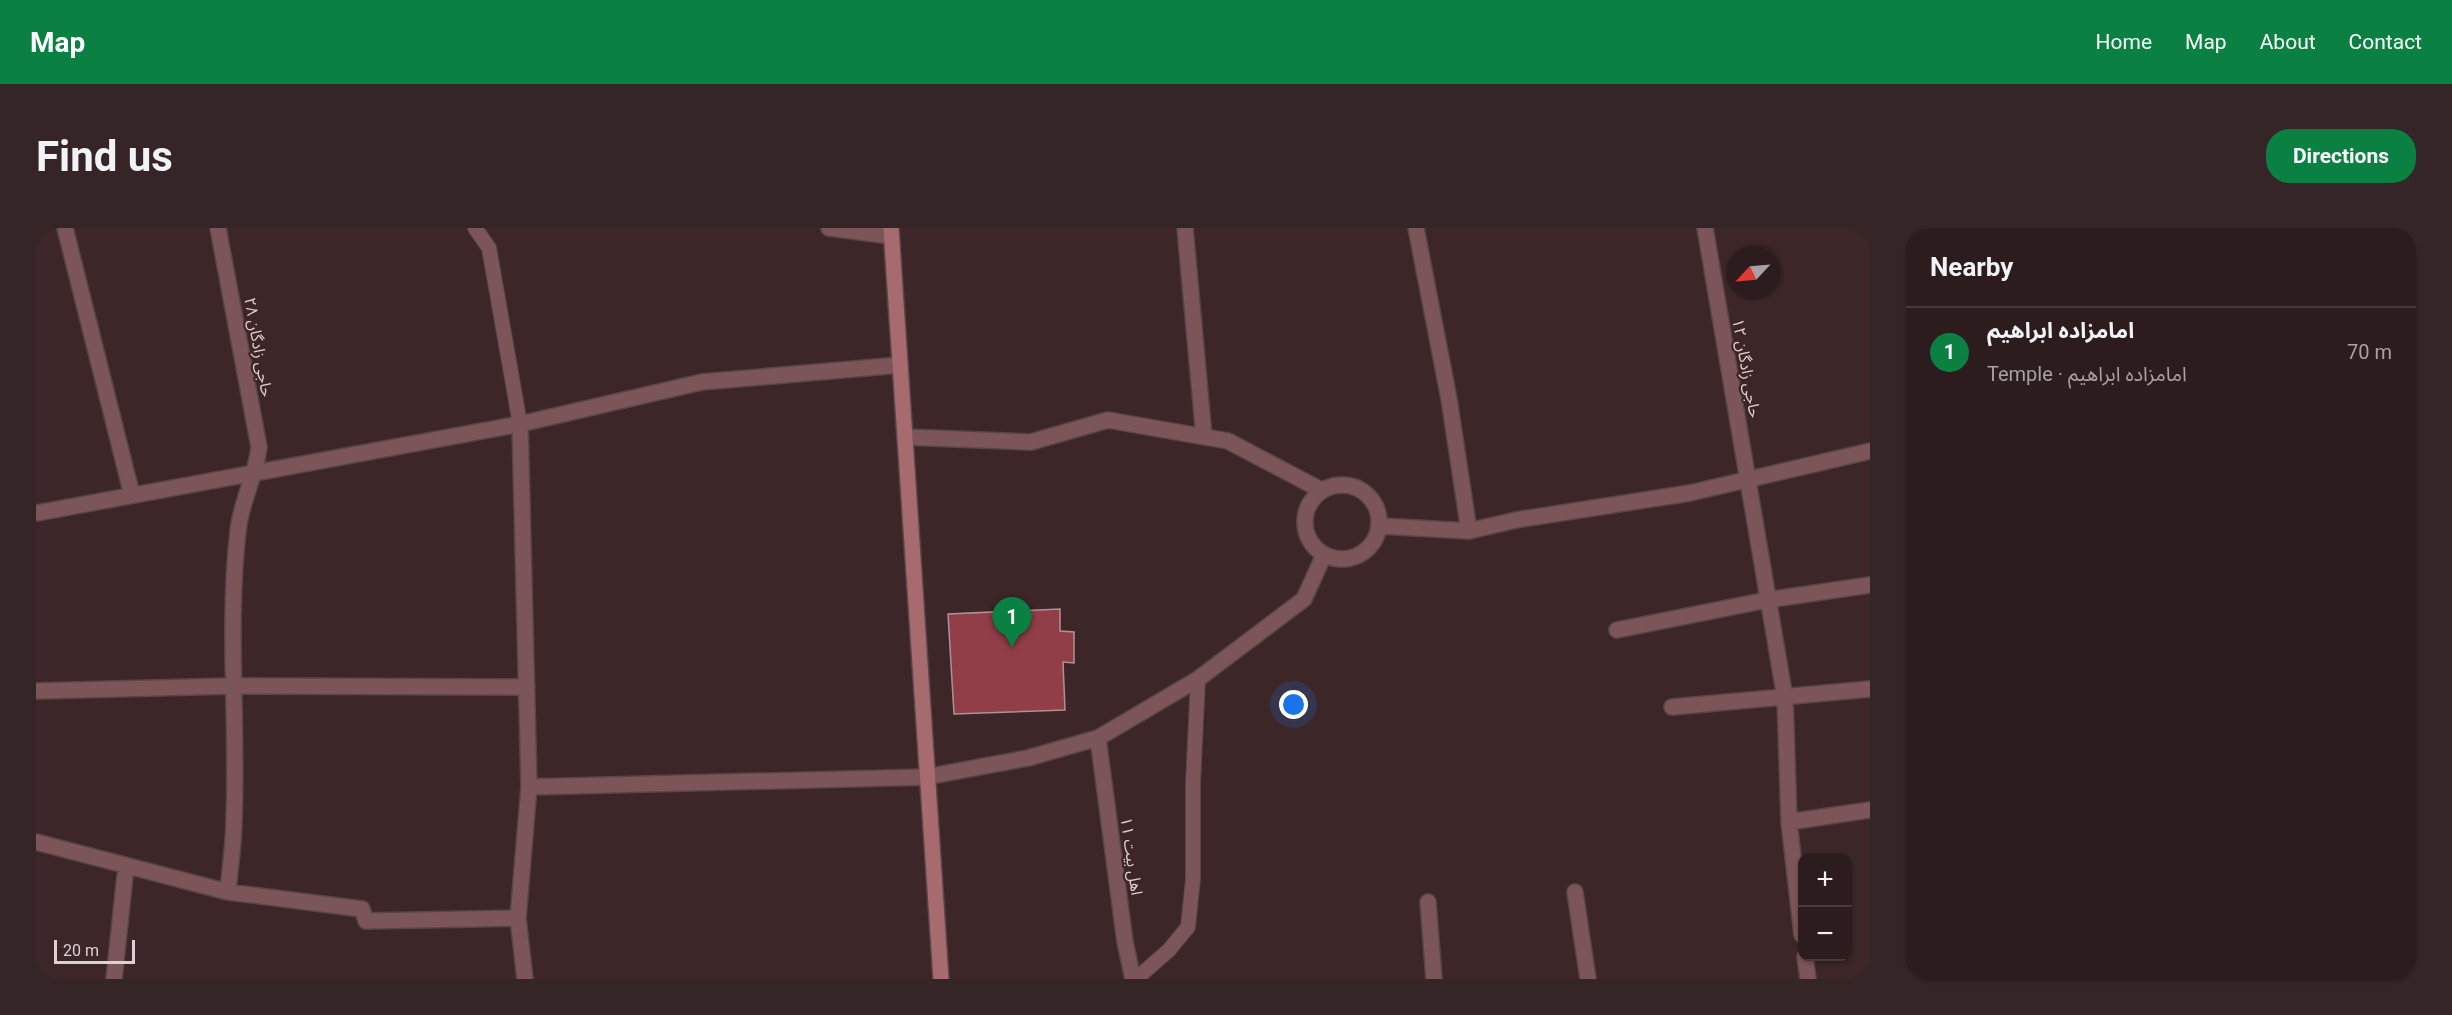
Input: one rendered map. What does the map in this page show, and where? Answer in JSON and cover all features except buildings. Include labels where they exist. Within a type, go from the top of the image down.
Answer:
[{"type":"street","points":[[65,228],[132,495]]},
{"type":"street","name":"حاجی زادگان ۲۸","points":[[218,228],[259,447],[256,472]]},
{"type":"street","points":[[829,228],[891,232],[941,979]]},
{"type":"street","points":[[1185,228],[1204,437]]},
{"type":"street","points":[[1416,228],[1449,399],[1469,531]]},
{"type":"street","name":"حاجی زادگان ۱۲","points":[[1705,228],[1785,698],[1790,822],[1800,907]]},
{"type":"street","points":[[36,514],[520,424],[702,382],[900,365]]},
{"type":"street","points":[[904,437],[1030,442],[1108,420],[1228,441],[1322,490]]},
{"type":"street","points":[[520,424],[529,787],[518,918],[525,979]]},
{"type":"street","points":[[1380,526],[1469,531],[1516,520],[1690,493],[1870,451]]},
{"type":"street","points":[[228,892],[234,818],[232,686],[238,531],[243,501],[256,472]]},
{"type":"street","points":[[1344,484],[1366,493],[1376,508],[1380,526],[1376,537],[1360,555],[1348,559],[1324,555],[1309,540],[1304,518],[1313,497],[1322,490],[1344,484]]},
{"type":"street","points":[[529,787],[926,777],[1028,758],[1098,738],[1198,679],[1304,599],[1324,555]]},
{"type":"street","points":[[1617,630],[1767,600],[1870,585]]},
{"type":"street","points":[[36,692],[232,686],[527,687]]},
{"type":"street","points":[[1672,707],[1870,689]]},
{"type":"street","name":"اهل بیت ۱۱","points":[[1098,738],[1125,942],[1135,979]]},
{"type":"street","points":[[1790,822],[1870,810]]},
{"type":"street","points":[[36,842],[228,892],[362,909],[366,921],[518,918]]},
{"type":"street","points":[[114,979],[126,866]]},
{"type":"street","points":[[1575,892],[1588,979]]},
{"type":"street","points":[[1428,902],[1434,979]]},
{"type":"street","points":[[1806,961],[1808,979]]},
{"type":"lane","points":[[475,228],[489,248],[520,424]]},
{"type":"lane","points":[[1135,979],[1169,950],[1188,927],[1190,918],[1198,679]]},
{"type":"place","name":"امامزاده ابراهیم","points":[[1012,647]]}]
